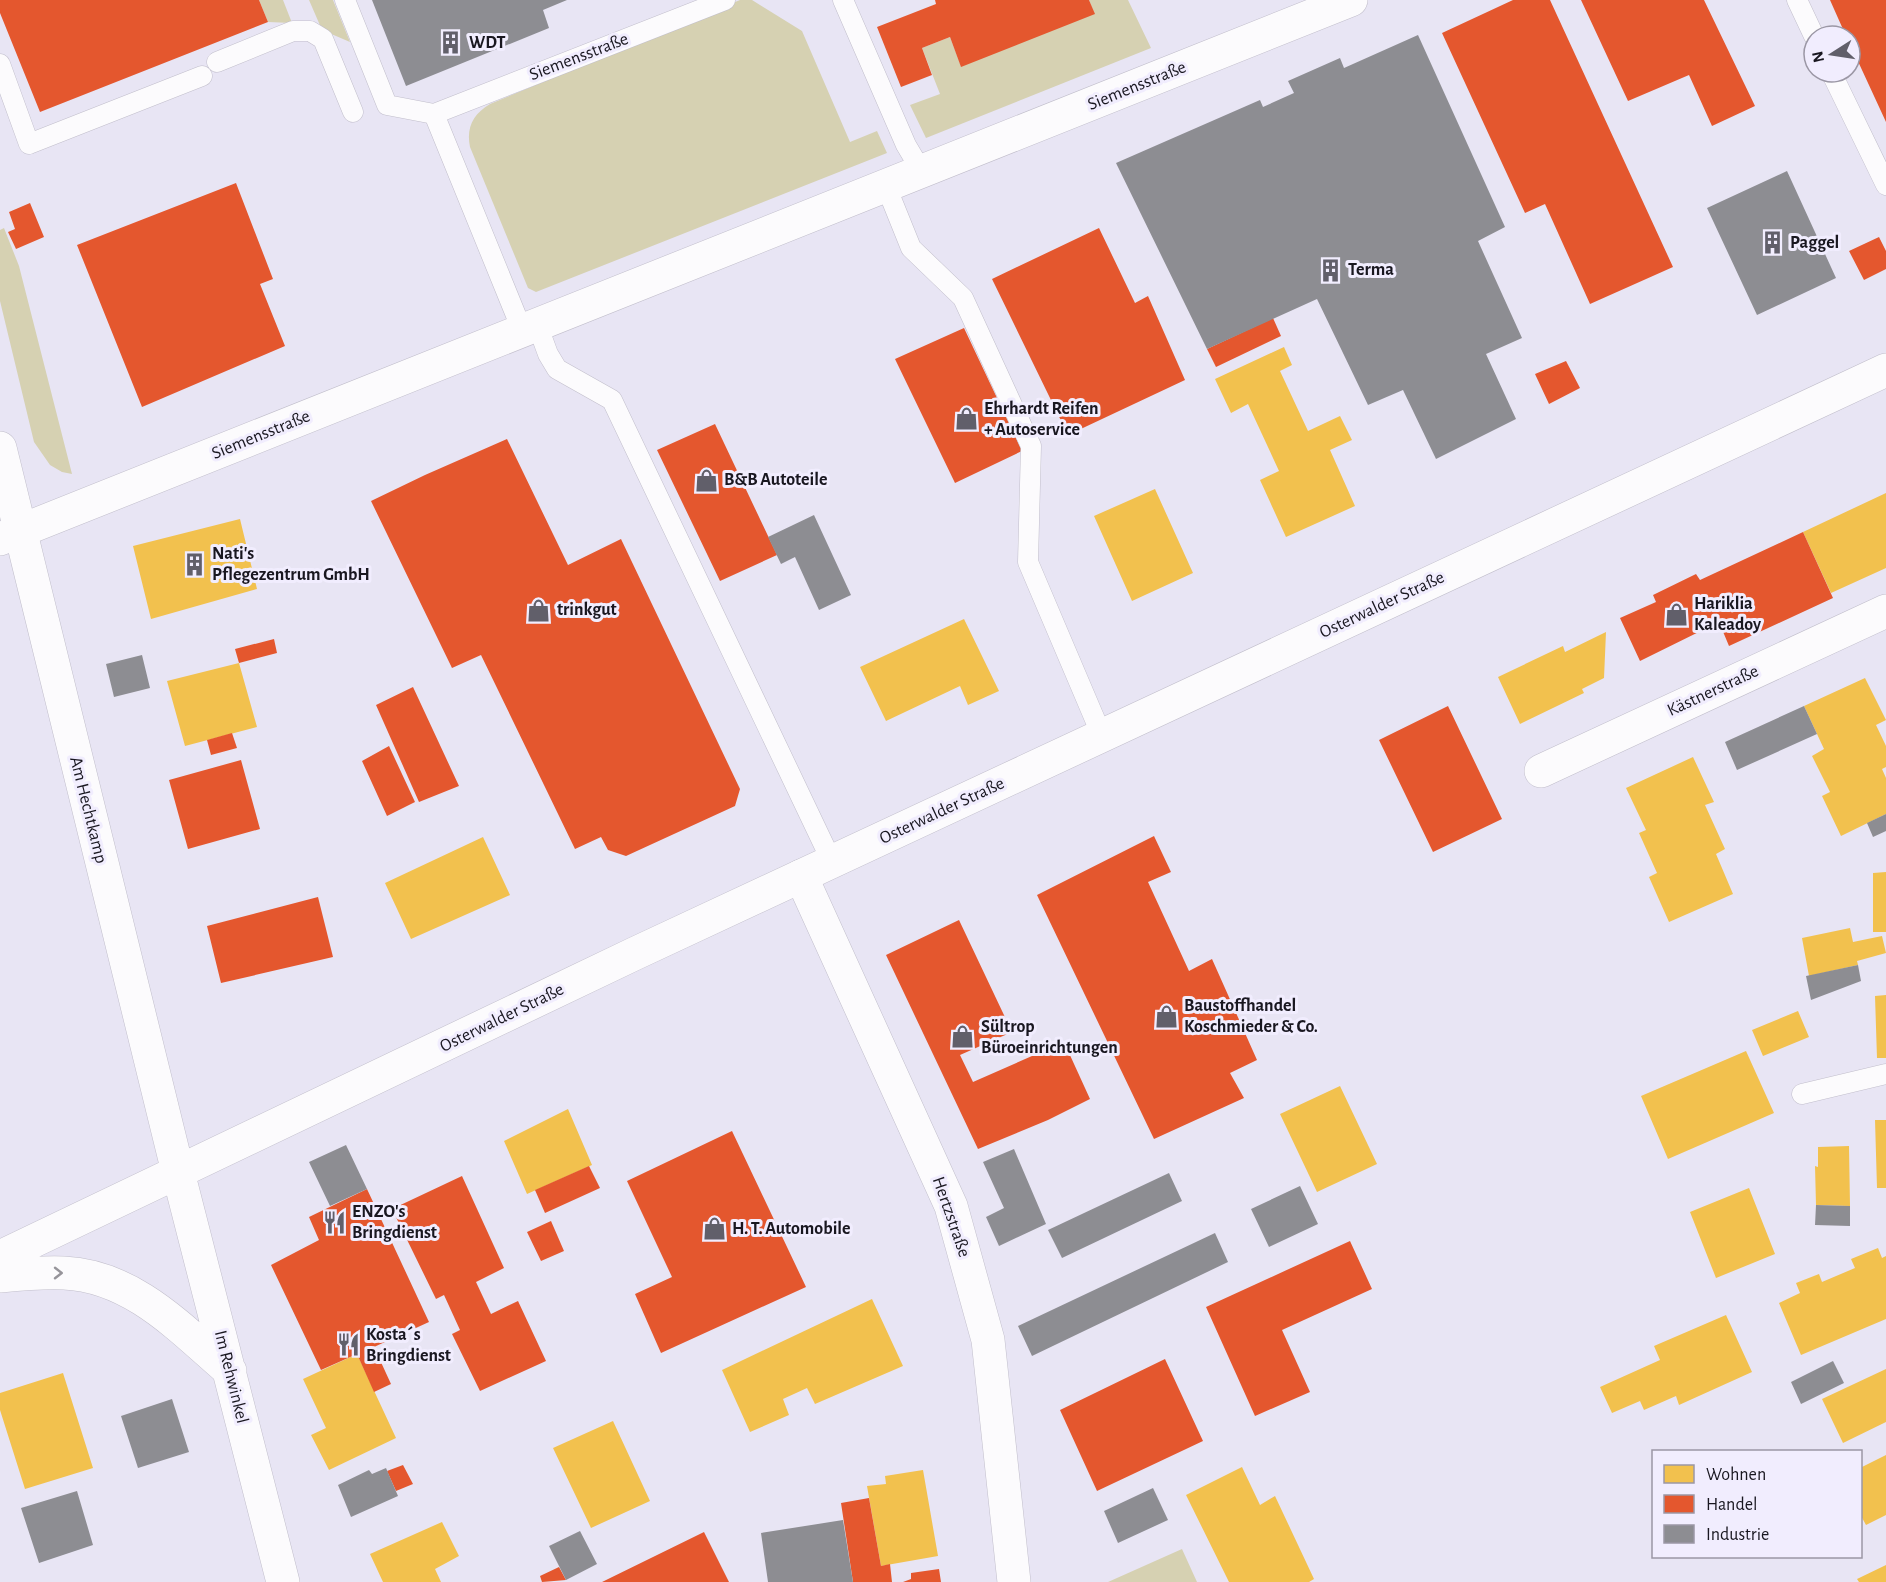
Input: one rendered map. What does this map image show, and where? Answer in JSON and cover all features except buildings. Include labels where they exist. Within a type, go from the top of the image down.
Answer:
[{"type":"street","name":"Siemensstraße","points":[[10,535],[886,186],[914,159],[1352,0]]},
{"type":"street","name":"Osterwalder Straße","points":[[0,1257],[801,876],[1886,370]]},
{"type":"street","name":"Am Hechtkamp","points":[[0,448],[10,535],[71,741],[178,1172]]},
{"type":"street","name":"Kästnerstraße","points":[[1541,771],[1886,611]]},
{"type":"street","name":"Hertzstraße","points":[[801,876],[951,1206],[988,1340],[1014,1582]]},
{"type":"street","name":"Im Rehwinkel","points":[[178,1172],[283,1582]]},
{"type":"street","points":[[0,1276],[65,1273],[99,1278],[124,1287],[156,1308],[230,1371]]},
{"type":"lane","points":[[345,0],[387,105],[434,114],[530,327],[557,369],[612,400],[832,862]]},
{"type":"lane","name":"Siemensstraße","points":[[434,114],[725,0]]},
{"type":"lane","points":[[843,0],[914,159]]},
{"type":"lane","points":[[1797,0],[1808,24]]},
{"type":"lane","points":[[217,62],[293,31],[310,31],[323,39],[353,112]]},
{"type":"lane","points":[[0,64],[29,144],[202,76]]},
{"type":"lane","points":[[1837,84],[1886,185]]},
{"type":"lane","points":[[886,186],[911,248],[963,298],[1031,446],[1028,562],[1102,736]]},
{"type":"lane","points":[[1802,1094],[1886,1074]]},
{"type":"shaded area","points":[[259,0],[283,0],[292,23],[268,22]]},
{"type":"shaded area","points":[[309,0],[333,0],[350,42],[322,30]]},
{"type":"shaded area","points":[[740,0],[752,0],[802,31],[850,142],[877,131],[887,153],[536,292],[528,288],[470,147],[470,128],[475,117],[490,104]]},
{"type":"shaded area","points":[[1089,0],[1128,0],[1151,48],[926,138],[910,105],[940,94],[922,48],[950,37],[961,66],[1094,13]]},
{"type":"shaded area","points":[[4,228],[19,266],[72,474],[62,472],[50,465],[34,442],[0,301],[0,230]]},
{"type":"shaded area","points":[[1182,1549],[1197,1582],[1108,1582]]},
{"type":"place","name":"WDT","points":[[451,43]]},
{"type":"place","name":"Paggel","points":[[1772,243]]},
{"type":"place","name":"Terma","points":[[1330,270]]},
{"type":"place","name":"Ehrhardt Reifen + Autoservice","points":[[966,419]]},
{"type":"place","name":"B&B Autoteile","points":[[706,480]]},
{"type":"place","name":"Nati's Pflegezentrum GmbH","points":[[194,564]]},
{"type":"place","name":"trinkgut","points":[[539,610]]},
{"type":"place","name":"Hariklia Kaleadoy","points":[[1676,614]]},
{"type":"place","name":"Baustoffhandel Koschmieder & Co.","points":[[1166,1016]]},
{"type":"place","name":"Sültrop Büroeinrichtungen","points":[[963,1037]]},
{"type":"place","name":"ENZO's Bringdienst","points":[[334,1222]]},
{"type":"place","name":"H. T. Automobile","points":[[714,1229]]},
{"type":"place","name":"Kosta´s Bringdienst","points":[[348,1345]]}]
